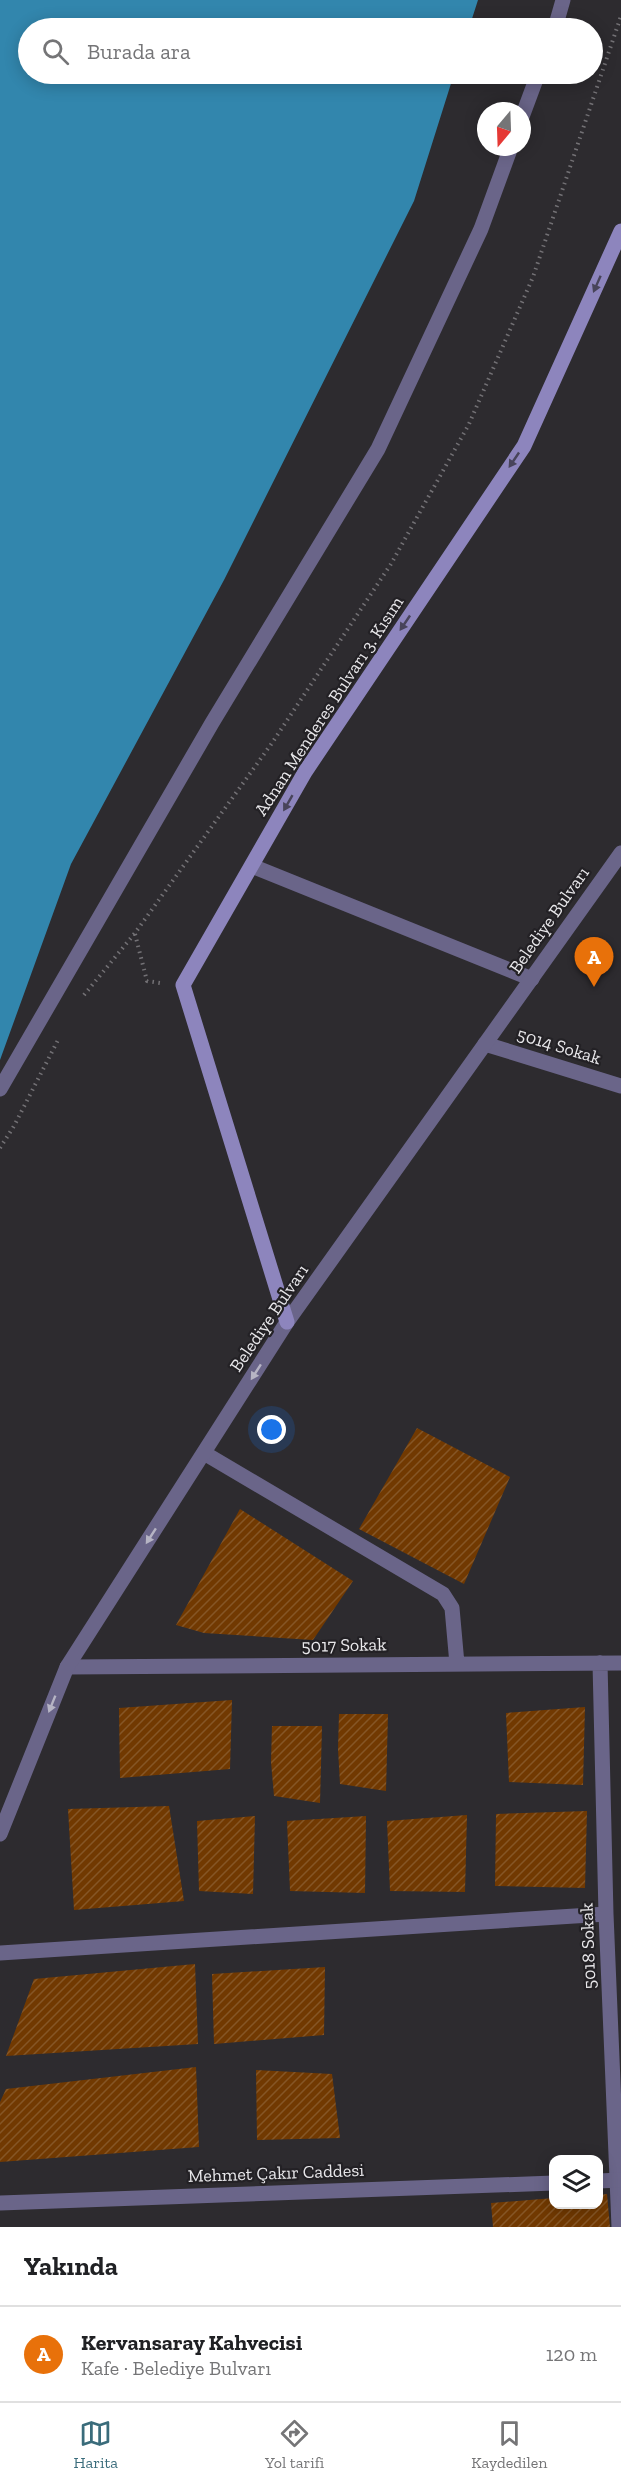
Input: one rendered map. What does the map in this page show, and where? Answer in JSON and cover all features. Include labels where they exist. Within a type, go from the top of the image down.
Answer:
[{"type":"main road","name":"Adnan Menderes Bulvarı 3. Kısım","points":[[183,985],[305,772],[524,446],[621,231]]},
{"type":"main road","points":[[183,985],[287,1323]]},
{"type":"street","points":[[558,18],[563,0]]},
{"type":"street","points":[[528,102],[534,84]]},
{"type":"street","points":[[0,1089],[206,733],[378,449],[481,229],[508,156]]},
{"type":"street","name":"Belediye Bulvarı","points":[[0,1834],[67,1667],[287,1323],[621,853]]},
{"type":"street","points":[[252,866],[532,979]]},
{"type":"street","name":"5014 Sokak","points":[[485,1044],[621,1086]]},
{"type":"street","points":[[204,1453],[443,1594],[452,1608],[457,1664]]},
{"type":"street","name":"5018 Sokak","points":[[600,1663],[606,1914],[619,2180],[619,2227]]},
{"type":"street","name":"5017 Sokak","points":[[67,1667],[621,1663]]},
{"type":"street","points":[[0,1953],[606,1914]]},
{"type":"street","points":[[603,2181],[619,2180]]},
{"type":"street","name":"Mehmet Çakır Caddesi","points":[[0,2203],[549,2183]]},
{"type":"path","points":[[603,69],[621,16]]},
{"type":"path","points":[[77,1004],[135,933],[272,743],[391,564],[469,424],[533,276],[598,84]]},
{"type":"path","points":[[135,933],[147,981],[183,985]]},
{"type":"path","points":[[0,1148],[14,1126],[63,1032]]},
{"type":"water","points":[[0,0],[478,0],[472,18],[18,18],[18,84],[451,84],[414,201],[224,580],[71,864],[0,1060]]},
{"type":"building","points":[[417,1428],[510,1477],[464,1584],[359,1529]]},
{"type":"building","points":[[240,1509],[353,1581],[313,1640],[204,1633],[176,1625]]},
{"type":"building","points":[[232,1700],[230,1769],[120,1778],[119,1708]]},
{"type":"building","points":[[585,1707],[583,1785],[509,1782],[506,1713]]},
{"type":"building","points":[[339,1714],[388,1714],[386,1791],[340,1784]]},
{"type":"building","points":[[272,1726],[322,1726],[320,1803],[274,1796],[271,1762]]},
{"type":"building","points":[[169,1806],[184,1901],[74,1910],[68,1809]]},
{"type":"building","points":[[587,1811],[585,1888],[495,1886],[496,1814]]},
{"type":"building","points":[[467,1815],[465,1892],[390,1891],[387,1821]]},
{"type":"building","points":[[255,1816],[253,1894],[199,1891],[197,1821]]},
{"type":"building","points":[[366,1816],[365,1893],[290,1891],[287,1821]]},
{"type":"building","points":[[195,1964],[198,2044],[6,2056],[34,1979]]},
{"type":"building","points":[[325,1967],[324,2035],[214,2044],[212,1974]]},
{"type":"building","points":[[196,2067],[199,2147],[0,2162],[0,2102],[6,2089]]},
{"type":"building","points":[[256,2070],[332,2074],[340,2138],[257,2140]]},
{"type":"building","points":[[603,2194],[607,2194],[610,2227],[493,2227],[491,2203],[549,2198],[549,2209],[603,2209]]},
{"type":"place","name":"Kervansaray Kahvecisi","points":[[594,987]]}]
